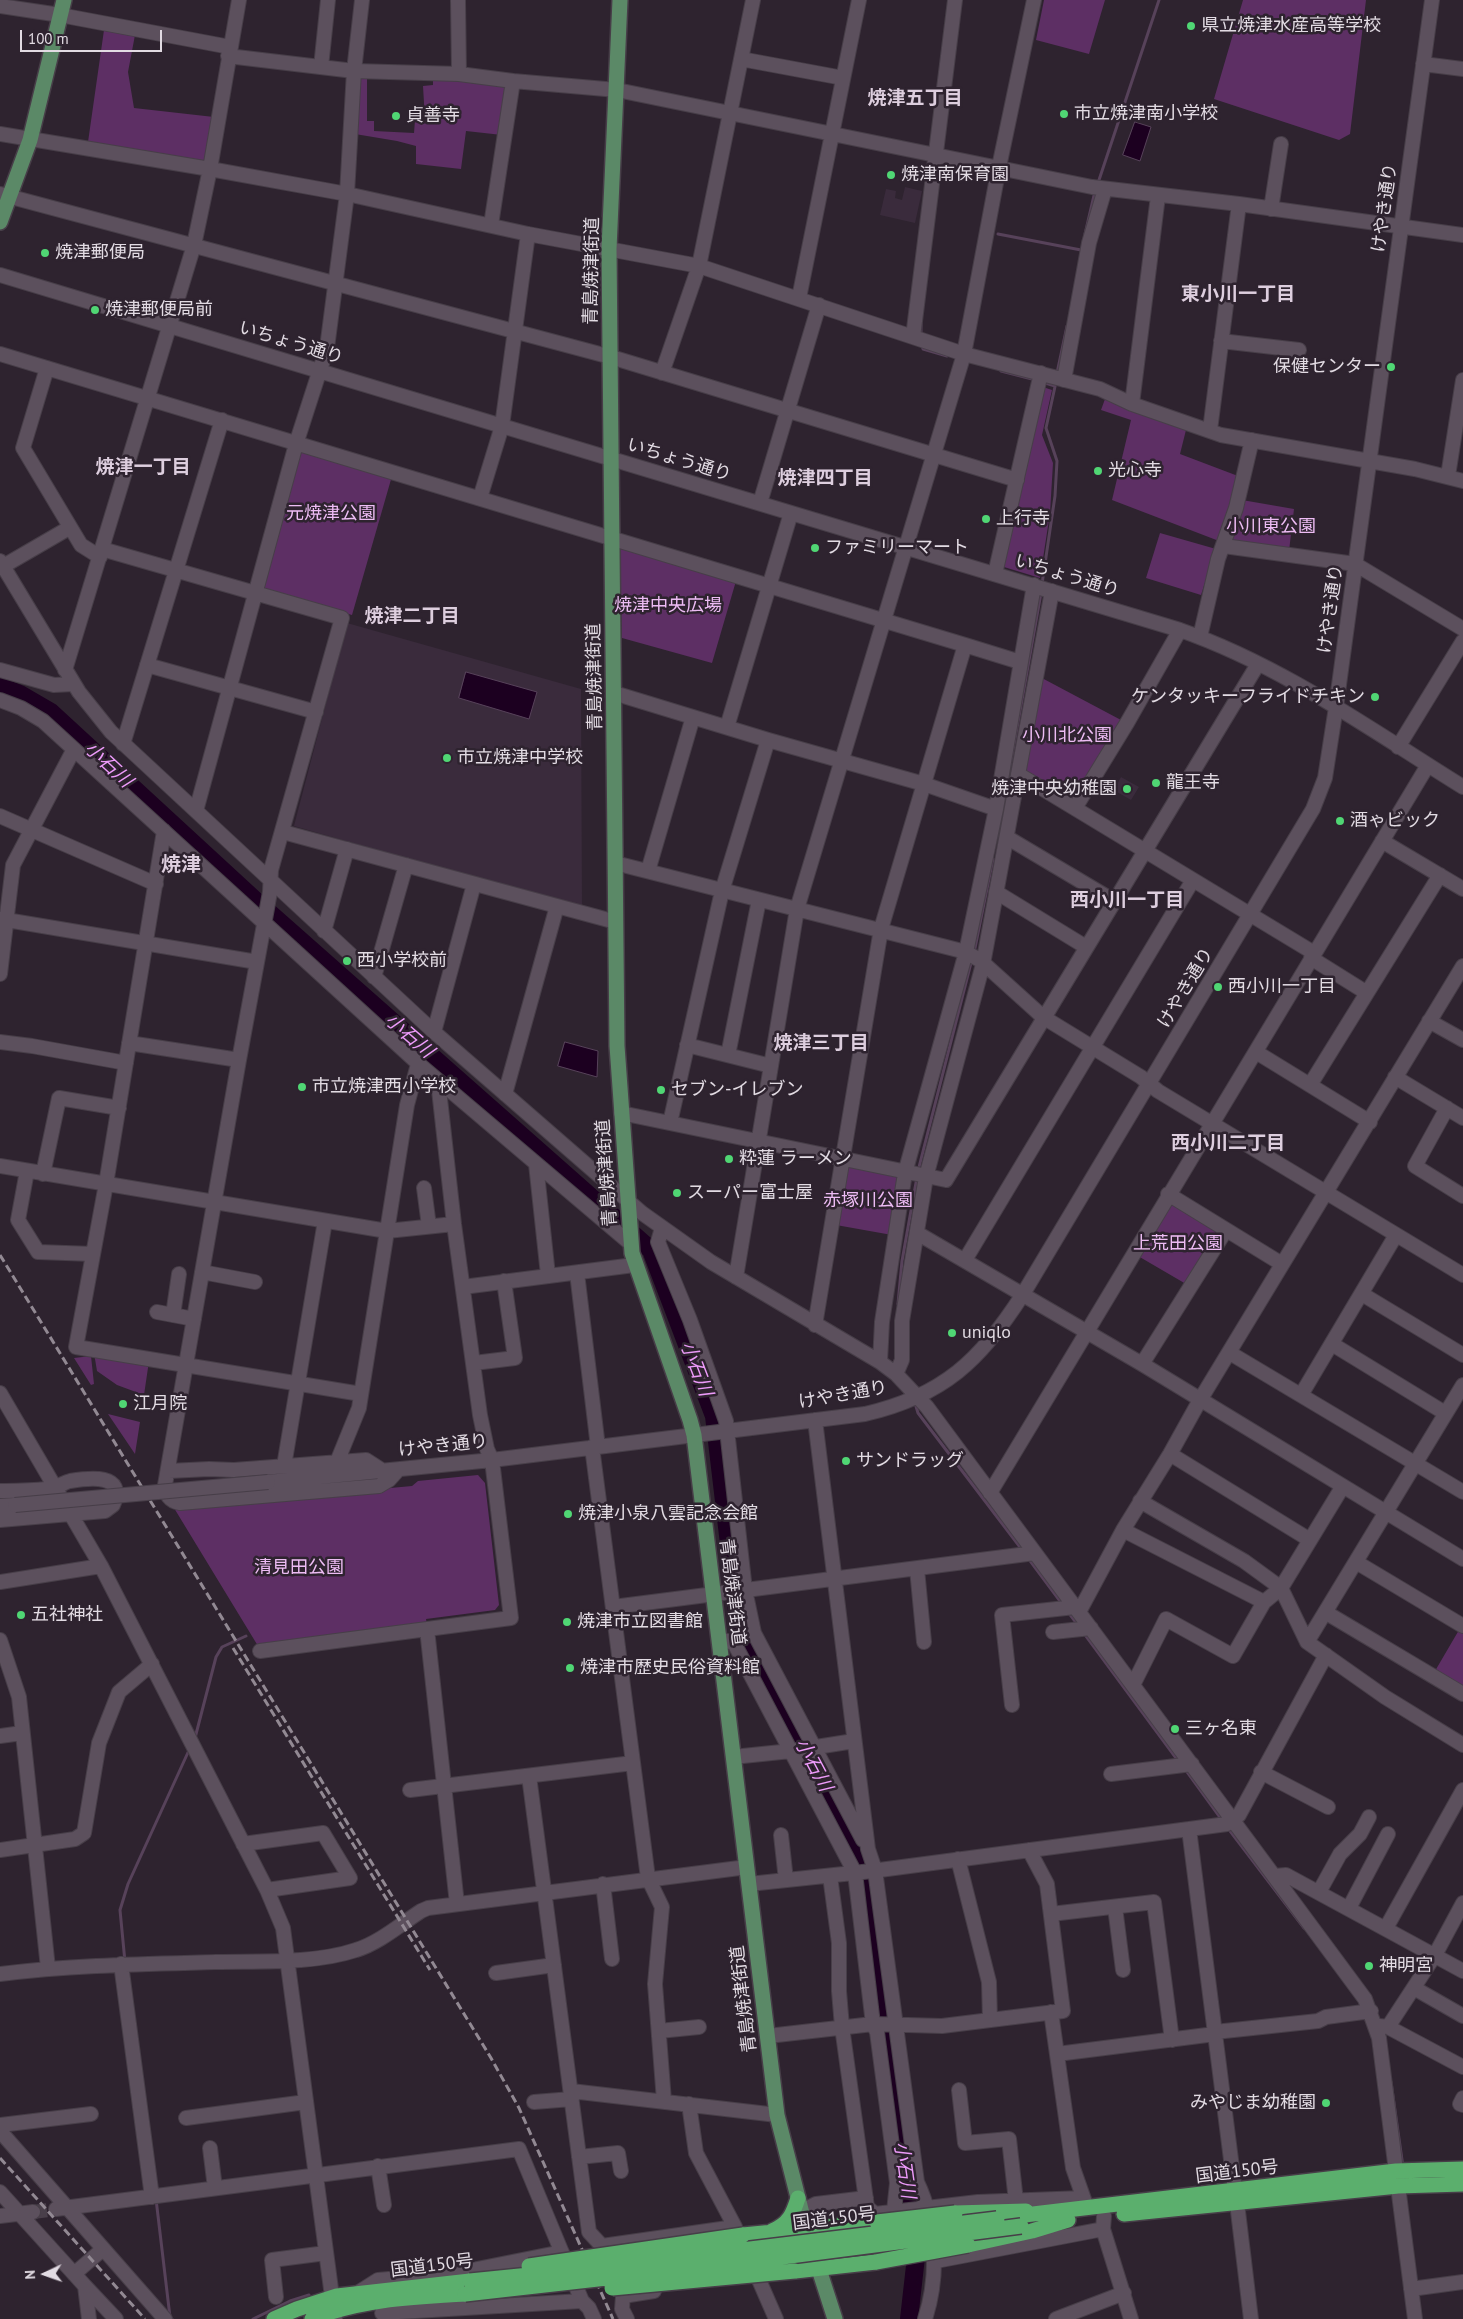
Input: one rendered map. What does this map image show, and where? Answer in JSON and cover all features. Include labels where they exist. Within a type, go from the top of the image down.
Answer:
[{"type":"highway","name":"国道150号","points":[[1064,2216],[1085,2203],[1236,2197],[1397,2179],[1463,2169]]},
{"type":"highway","name":"国道150号","points":[[1397,2179],[1463,2184]]},
{"type":"highway","name":"国道150号","points":[[312,2319],[334,2309],[356,2294],[468,2287],[713,2266],[1018,2221],[1064,2216],[1103,2223],[1236,2197]]},
{"type":"highway","points":[[768,2232],[782,2227],[800,2205]]},
{"type":"highway","points":[[468,2287],[530,2265],[768,2232],[956,2213],[1064,2216]]},
{"type":"highway","points":[[468,2287],[545,2294],[795,2272],[876,2262],[968,2245],[1032,2231],[1064,2216]]},
{"type":"highway","name":"国道150号","points":[[274,2319],[468,2287]]},
{"type":"main road","name":"青島焼津街道","points":[[620,0],[610,250],[610,357],[617,1046],[628,1215],[634,1264],[690,1420],[700,1434],[720,1592],[719,1639],[732,1757],[777,2115],[788,2167],[835,2319]]},
{"type":"main road","points":[[0,222],[4,195],[30,140],[62,7]]},
{"type":"street","points":[[65,670],[194,246],[210,169],[238,0]]},
{"type":"street","points":[[321,67],[328,0]]},
{"type":"street","points":[[196,811],[296,444],[327,348],[347,194],[354,71],[362,0]]},
{"type":"street","points":[[458,0],[459,74]]},
{"type":"street","points":[[662,373],[698,266],[753,0]]},
{"type":"street","points":[[799,298],[859,0]]},
{"type":"street","points":[[913,337],[955,0]]},
{"type":"street","points":[[736,1277],[797,909],[843,762],[964,354],[999,167],[1034,0]]},
{"type":"street","name":"けやき通り","points":[[0,1506],[398,1470],[815,1420],[878,1410],[917,1396],[947,1380],[981,1352],[1007,1320],[1023,1294],[1251,915],[1319,795],[1328,761],[1336,707],[1432,0]]},
{"type":"street","points":[[0,6],[62,7],[229,52],[321,67],[354,71],[459,74],[513,81],[617,90],[833,132],[1105,189],[1239,204],[1463,235]]},
{"type":"street","points":[[741,59],[843,78]]},
{"type":"street","points":[[1423,64],[1463,69]]},
{"type":"street","points":[[491,225],[513,81]]},
{"type":"street","points":[[0,134],[347,194],[528,234],[698,266],[964,354],[1041,372],[1100,389],[1132,404],[1221,435],[1448,476],[1463,481]]},
{"type":"street","points":[[1272,209],[1281,144]]},
{"type":"street","points":[[1064,380],[1089,243],[1105,189]]},
{"type":"street","points":[[4,195],[610,357],[788,409],[1017,480]]},
{"type":"street","points":[[1132,404],[1158,196]]},
{"type":"street","points":[[1210,430],[1239,204]]},
{"type":"street","points":[[480,498],[502,426],[528,234]]},
{"type":"street","name":"いちょう通り","points":[[0,275],[1180,630],[1200,637],[1258,664],[1304,688],[1463,787]]},
{"type":"street","points":[[760,503],[819,305]]},
{"type":"street","points":[[1221,341],[1299,350]]},
{"type":"street","points":[[0,354],[1020,662]]},
{"type":"street","points":[[47,368],[23,448],[81,545],[101,553],[177,570],[342,618],[271,870],[270,897],[238,1060],[168,1471],[166,1493],[174,1502],[180,1504],[379,1486],[389,1480],[398,1470]]},
{"type":"street","points":[[995,574],[1041,372]]},
{"type":"street","points":[[1448,476],[1463,380]]},
{"type":"street","points":[[123,744],[222,420]]},
{"type":"street","points":[[1200,637],[1218,558],[1224,546],[1236,508],[1252,440]]},
{"type":"street","points":[[727,727],[791,513]]},
{"type":"street","points":[[70,528],[1,565],[87,705],[123,744],[434,1032],[662,1228],[736,1277],[880,1362],[896,1374],[917,1396],[1036,1554],[1358,1987],[1382,2027],[1397,2179],[1415,2319]]},
{"type":"street","points":[[1224,546],[1355,564],[1463,629]]},
{"type":"street","points":[[896,1374],[902,1360],[902,1321],[917,1233],[916,1175],[975,958],[996,809],[1020,662],[1043,588]]},
{"type":"street","points":[[880,1362],[880,1336],[916,1175],[975,958],[996,892],[1008,838],[1043,588]]},
{"type":"street","points":[[1075,808],[1127,723],[1180,630]]},
{"type":"street","points":[[1398,747],[1463,641]]},
{"type":"street","points":[[815,1325],[881,929],[965,645]]},
{"type":"street","points":[[621,1113],[946,1180],[1258,664]]},
{"type":"street","points":[[147,665],[316,712]]},
{"type":"street","points":[[0,670],[54,684],[74,684]]},
{"type":"street","points":[[614,693],[768,740],[924,784],[996,809]]},
{"type":"street","points":[[0,700],[32,714],[74,749],[421,1066],[631,1244]]},
{"type":"street","points":[[648,871],[693,717]]},
{"type":"street","points":[[670,1123],[722,891],[768,740]]},
{"type":"street","points":[[0,974],[3,919],[12,865],[74,749]]},
{"type":"street","points":[[990,1493],[1168,1194],[1256,1052],[1428,765]]},
{"type":"street","points":[[1018,774],[1251,915],[1367,993]]},
{"type":"street","points":[[0,816],[156,884]]},
{"type":"street","points":[[164,831],[106,1184],[76,1347],[361,1394]]},
{"type":"street","points":[[283,832],[616,922]]},
{"type":"street","points":[[1008,838],[1114,901]]},
{"type":"street","points":[[1382,841],[1463,889]]},
{"type":"street","points":[[324,931],[347,849]]},
{"type":"street","points":[[615,863],[881,929],[975,958],[1043,1017],[1212,1123],[1463,1275]]},
{"type":"street","points":[[374,977],[406,865]]},
{"type":"street","points":[[1310,1085],[1440,874]]},
{"type":"street","points":[[965,1260],[1193,880]]},
{"type":"street","points":[[434,1032],[474,884]]},
{"type":"street","points":[[996,892],[1086,947]]},
{"type":"street","points":[[728,1055],[759,900]]},
{"type":"street","points":[[505,1094],[557,906]]},
{"type":"street","points":[[3,919],[257,962]]},
{"type":"street","points":[[1077,1610],[1140,1500],[1170,1454],[1200,1400],[1463,966]]},
{"type":"street","points":[[1429,1021],[1463,1040]]},
{"type":"street","points":[[0,1042],[126,1062]]},
{"type":"street","points":[[130,1043],[238,1060]]},
{"type":"street","points":[[687,1045],[771,1066]]},
{"type":"street","points":[[1256,1052],[1370,1122]]},
{"type":"street","points":[[337,1462],[352,1427],[361,1394],[390,1231],[408,1097],[421,1066]]},
{"type":"street","points":[[1396,1077],[1463,1118]]},
{"type":"street","points":[[260,1651],[511,1618],[492,1460],[487,1449],[480,1415],[454,1224],[438,1081]]},
{"type":"street","points":[[43,1174],[59,1098],[118,1108]]},
{"type":"street","points":[[1447,1108],[1415,1166],[1463,1196]]},
{"type":"street","points":[[536,1164],[548,1275]]},
{"type":"street","points":[[0,1166],[390,1231],[454,1224]]},
{"type":"street","points":[[27,1171],[18,1220],[38,1252],[93,1254]]},
{"type":"street","points":[[424,1188],[429,1226]]},
{"type":"street","points":[[1168,1194],[1282,1264]]},
{"type":"street","points":[[284,1466],[296,1383],[325,1221]]},
{"type":"street","points":[[662,1228],[658,1242],[690,1320],[726,1421],[746,1590],[754,1633],[868,1849]]},
{"type":"street","points":[[1142,1364],[1226,1230]]},
{"type":"street","points":[[917,1233],[1142,1364],[1463,1559]]},
{"type":"street","points":[[1301,1395],[1396,1235]]},
{"type":"street","points":[[463,1287],[634,1264]]},
{"type":"street","points":[[202,1272],[255,1282]]},
{"type":"street","points":[[577,1272],[613,1607],[648,1878],[662,1907],[655,1984],[664,2101]]},
{"type":"street","points":[[173,1315],[179,1274]]},
{"type":"street","points":[[474,1364],[515,1358],[504,1281]]},
{"type":"street","points":[[1362,1294],[1463,1355]]},
{"type":"street","points":[[157,1312],[194,1319]]},
{"type":"street","points":[[1332,1344],[1445,1413]]},
{"type":"street","points":[[1230,1353],[1463,1492]]},
{"type":"street","points":[[1307,1642],[1463,1385]]},
{"type":"street","points":[[0,1393],[102,1566],[267,1890],[283,1928],[334,2309]]},
{"type":"street","points":[[815,1420],[868,1849],[874,1870],[917,2182],[936,2261],[925,2319]]},
{"type":"street","points":[[1170,1454],[1310,1540]]},
{"type":"street","points":[[168,1471],[234,1470],[366,1460],[383,1471]]},
{"type":"street","points":[[0,1491],[55,1487],[68,1481],[101,1479],[108,1480],[114,1485],[116,1499],[110,1508],[70,1514],[0,1520]]},
{"type":"street","points":[[1133,1685],[1166,1619],[1233,1656],[1264,1602],[1282,1588],[1343,1486]]},
{"type":"street","points":[[1140,1500],[1244,1561],[1282,1588],[1307,1642],[1386,1697],[1463,1745]]},
{"type":"street","points":[[1123,1530],[1264,1602]]},
{"type":"street","points":[[613,1607],[720,1592],[1036,1554]]},
{"type":"street","points":[[1356,1562],[1463,1626]]},
{"type":"street","points":[[0,1582],[102,1566]]},
{"type":"street","points":[[917,1568],[924,1642]]},
{"type":"street","points":[[1012,1705],[1002,1615],[1077,1610]]},
{"type":"street","points":[[1325,1612],[1463,1694]]},
{"type":"street","points":[[1054,1632],[1091,1628]]},
{"type":"street","points":[[427,1629],[446,1786],[457,1904]]},
{"type":"street","points":[[719,1639],[734,1644],[855,1872],[874,2024],[897,2183],[896,2211]]},
{"type":"street","points":[[0,1640],[19,1697],[48,1968]]},
{"type":"street","points":[[749,1884],[830,1876],[1222,1826],[1234,1820],[1326,1655]]},
{"type":"street","points":[[0,1850],[75,1839],[84,1833],[98,1743],[119,1692],[152,1664]]},
{"type":"street","points":[[0,1736],[22,1733]]},
{"type":"street","points":[[732,1757],[792,1751],[854,1741]]},
{"type":"street","points":[[410,1790],[633,1763]]},
{"type":"street","points":[[1111,1774],[1192,1764]]},
{"type":"street","points":[[1261,1772],[1328,1808]]},
{"type":"street","points":[[529,1776],[589,2232],[602,2246],[623,2296],[622,2308],[627,2319]]},
{"type":"street","points":[[1386,1928],[1463,1790]]},
{"type":"street","points":[[1319,1892],[1340,1854],[1360,1834],[1369,1817]]},
{"type":"street","points":[[1189,1829],[1251,2319]]},
{"type":"street","points":[[243,1844],[323,1833],[350,1878],[267,1890]]},
{"type":"street","points":[[1349,1908],[1388,1834]]},
{"type":"street","points":[[781,1835],[786,1880]]},
{"type":"street","points":[[768,2036],[874,2024],[942,2026],[1063,2010],[1047,1884],[1029,1850]]},
{"type":"street","points":[[958,1859],[989,1982],[990,2020]]},
{"type":"street","points":[[0,1974],[48,1968],[125,1964],[287,1961],[345,1954],[359,1950],[421,1910],[648,1878],[747,1867]]},
{"type":"street","points":[[1275,1876],[1286,1875],[1463,1971]]},
{"type":"street","points":[[830,1876],[839,1943],[839,1990],[842,2027],[867,2208],[875,2214],[924,2207],[1016,2201],[1085,2203],[1073,2168],[1051,2012]]},
{"type":"street","points":[[603,1884],[612,1959]]},
{"type":"street","points":[[1051,1914],[1154,1902],[1172,2040]]},
{"type":"street","points":[[1382,2027],[1414,1988],[1435,1956],[1463,1903]]},
{"type":"street","points":[[1115,1907],[1123,1970]]},
{"type":"street","points":[[125,1964],[152,2196]]},
{"type":"street","points":[[496,1973],[554,1965]]},
{"type":"street","points":[[1414,1988],[1463,2016]]},
{"type":"street","points":[[1057,2054],[1318,2021],[1326,2017],[1371,2011]]},
{"type":"street","points":[[659,2032],[699,2027]]},
{"type":"street","points":[[1382,2027],[1463,2067]]},
{"type":"street","points":[[959,2090],[965,2144],[1009,2139],[1016,2201]]},
{"type":"street","points":[[534,2102],[571,2095],[664,2101],[777,2115]]},
{"type":"street","points":[[1463,2098],[1460,2104],[1463,2105]]},
{"type":"street","points":[[186,2118],[306,2102]]},
{"type":"street","points":[[602,2246],[735,2227],[696,2153],[689,2104]]},
{"type":"street","points":[[0,2125],[91,2114]]},
{"type":"street","points":[[0,2131],[61,2208],[103,2249],[165,2319]]},
{"type":"street","points":[[210,2148],[215,2188]]},
{"type":"street","points":[[61,2208],[519,2149],[582,2301],[590,2308],[594,2319]]},
{"type":"street","points":[[579,2157],[618,2153],[621,2171]]},
{"type":"street","points":[[378,2166],[384,2205]]},
{"type":"street","points":[[0,2192],[26,2213],[74,2274],[116,2319]]},
{"type":"street","points":[[800,2205],[866,2198]]},
{"type":"street","points":[[0,2216],[26,2213]]},
{"type":"street","points":[[936,2261],[1103,2223],[1131,2319]]},
{"type":"street","points":[[74,2274],[103,2249]]},
{"type":"street","points":[[276,2297],[272,2260],[326,2252]]},
{"type":"street","points":[[356,2294],[378,2280],[457,2273],[562,2252]]},
{"type":"street","points":[[497,2265],[503,2306]]},
{"type":"street","points":[[623,2296],[796,2277],[795,2272]]},
{"type":"street","points":[[759,2280],[776,2319]]},
{"type":"street","points":[[1411,2288],[1463,2282]]},
{"type":"street","points":[[85,2286],[89,2319]]},
{"type":"street","points":[[1056,2319],[1124,2292]]},
{"type":"street","points":[[382,2313],[582,2301]]},
{"type":"shaded area","points":[[1135,122],[1151,127],[1140,161],[1123,155]]},
{"type":"shaded area","points":[[905,187],[922,191],[915,223],[880,215],[886,189],[896,191],[895,198],[902,200]]},
{"type":"shaded area","name":"市立焼津中学校","points":[[347,623],[581,689],[582,909],[294,826]]},
{"type":"shaded area","points":[[466,672],[537,692],[529,719],[459,698]]},
{"type":"shaded area","name":"焼津中央幼稚園","points":[[1121,777],[1139,787],[1131,800],[1117,792],[1118,790],[1115,788]]},
{"type":"shaded area","points":[[565,1042],[598,1051],[597,1077],[558,1066]]},
{"type":"green space","points":[[1044,0],[1105,0],[1089,54],[1036,40]]},
{"type":"green space","points":[[1243,0],[1366,0],[1350,134],[1339,140],[1214,99]]},
{"type":"green space","points":[[104,30],[135,35],[128,72],[134,108],[214,117],[206,162],[88,142]]},
{"type":"green space","points":[[359,76],[367,76],[367,121],[374,121],[374,131],[414,133],[415,120],[425,120],[423,86],[433,85],[433,77],[509,84],[502,135],[466,131],[461,169],[416,164],[416,146],[355,134]]},
{"type":"green space","points":[[1043,387],[1052,390],[1042,435],[1053,463],[1050,513],[1040,578],[1004,567],[1002,564]]},
{"type":"green space","points":[[1105,399],[1186,430],[1180,454],[1238,476],[1219,541],[1112,500],[1131,420],[1101,410]]},
{"type":"green space","name":"元焼津公園","points":[[298,449],[392,476],[352,615],[261,590]]},
{"type":"green space","name":"小川東公園","points":[[1242,500],[1294,509],[1289,551],[1230,541]]},
{"type":"green space","points":[[1160,533],[1216,549],[1201,595],[1146,578]]},
{"type":"green space","name":"焼津中央広場","points":[[620,547],[736,581],[712,663],[622,638]]},
{"type":"green space","name":"小川北公園","points":[[1040,677],[1121,720],[1075,798],[1069,799],[1025,773]]},
{"type":"green space","name":"赤塚川公園","points":[[848,1165],[898,1175],[892,1235],[836,1225]]},
{"type":"green space","name":"上荒田公園","points":[[1170,1203],[1217,1232],[1186,1284],[1138,1256]]},
{"type":"green space","points":[[94,1353],[149,1361],[144,1395],[117,1385],[97,1371]]},
{"type":"green space","points":[[91,1356],[94,1384],[91,1385],[74,1358]]},
{"type":"green space","points":[[108,1414],[140,1422],[135,1454]]},
{"type":"green space","name":"清見田公園","points":[[478,1475],[485,1483],[499,1605],[495,1610],[426,1619],[427,1624],[258,1646],[174,1508],[412,1486],[418,1481]]},
{"type":"green space","points":[[1459,1630],[1463,1632],[1463,1688],[1435,1671]]},
{"type":"waterway","points":[[1098,183],[1159,0]]},
{"type":"waterway","points":[[1085,234],[1095,191]]},
{"type":"waterway","points":[[998,234],[1081,250]]},
{"type":"waterway","points":[[921,323],[921,337]]},
{"type":"waterway","points":[[1057,373],[1067,326]]},
{"type":"waterway","points":[[922,345],[923,349],[947,356]]},
{"type":"waterway","points":[[1001,371],[1036,380]]},
{"type":"waterway","points":[[1042,382],[1055,386]]},
{"type":"waterway","points":[[1042,584],[1055,496],[1057,461],[1046,428],[1056,382]]},
{"type":"waterway","points":[[1004,801],[1041,593]]},
{"type":"waterway","name":"小石川","points":[[0,686],[20,694],[51,712],[254,899],[651,1250],[714,1416],[739,1629],[863,1856],[916,2257],[909,2319]]},
{"type":"waterway","points":[[974,953],[993,859]]},
{"type":"waterway","points":[[918,1171],[972,959]]},
{"type":"waterway","points":[[424,1063],[428,1054]]},
{"type":"waterway","points":[[898,1304],[902,1261],[917,1177]]},
{"type":"waterway","points":[[915,1403],[918,1413],[1023,1551]]},
{"type":"waterway","points":[[1028,1558],[1063,1605]]},
{"type":"waterway","points":[[1068,1612],[1078,1625]]},
{"type":"waterway","points":[[1083,1632],[1179,1762]]},
{"type":"waterway","points":[[195,1738],[216,1657],[222,1647],[246,1636]]},
{"type":"waterway","points":[[125,1962],[120,1910],[128,1884],[190,1748]]},
{"type":"waterway","points":[[1185,1769],[1222,1820]]},
{"type":"waterway","points":[[1227,1827],[1304,1928]]},
{"type":"waterway","points":[[1391,2082],[1403,2167]]},
{"type":"waterway","points":[[156,2199],[170,2317],[172,2319]]},
{"type":"waterway","points":[[253,2319],[290,2301],[309,2295]]},
{"type":"tunnel","points":[[33,2212],[56,2209]]},
{"type":"railway","points":[[0,1255],[491,2058],[519,2108],[613,2319]]},
{"type":"railway","points":[[233,1648],[430,1970]]},
{"type":"railway","points":[[0,2158],[145,2319]]},
{"type":"place","name":"県立焼津水産高等学校","points":[[1191,26]]},
{"type":"place","name":"市立焼津南小学校","points":[[1064,114]]},
{"type":"place","name":"貞善寺","points":[[396,116]]},
{"type":"place","name":"焼津南保育園","points":[[891,175]]},
{"type":"place","name":"焼津郵便局","points":[[45,253]]},
{"type":"place","name":"焼津郵便局前","points":[[95,310]]},
{"type":"place","name":"保健センター","points":[[1391,367]]},
{"type":"place","name":"光心寺","points":[[1098,471]]},
{"type":"place","name":"上行寺","points":[[986,519]]},
{"type":"place","name":"ファミリーマート","points":[[815,548]]},
{"type":"place","name":"ケンタッキーフライドチキン","points":[[1375,697]]},
{"type":"place","name":"市立焼津中学校","points":[[447,758]]},
{"type":"place","name":"龍王寺","points":[[1156,783]]},
{"type":"place","name":"焼津中央幼稚園","points":[[1127,789]]},
{"type":"place","name":"酒ゃビック","points":[[1340,821]]},
{"type":"place","name":"西小学校前","points":[[347,961]]},
{"type":"place","name":"西小川一丁目","points":[[1218,987]]},
{"type":"place","name":"市立焼津西小学校","points":[[302,1087]]},
{"type":"place","name":"セブン-イレブン","points":[[661,1090]]},
{"type":"place","name":"粋蓮 ラーメン","points":[[729,1159]]},
{"type":"place","name":"スーパー富士屋","points":[[677,1193]]},
{"type":"place","name":"uniqlo","points":[[952,1333]]},
{"type":"place","name":"江月院","points":[[123,1404]]},
{"type":"place","name":"サンドラッグ","points":[[846,1461]]},
{"type":"place","name":"焼津小泉八雲記念会館","points":[[568,1514]]},
{"type":"place","name":"五社神社","points":[[21,1615]]},
{"type":"place","name":"焼津市立図書館","points":[[567,1622]]},
{"type":"place","name":"焼津市歴史民俗資料館","points":[[570,1668]]},
{"type":"place","name":"三ヶ名東","points":[[1175,1729]]},
{"type":"place","name":"神明宮","points":[[1369,1966]]},
{"type":"place","name":"みやじま幼稚園","points":[[1326,2103]]},
{"type":"district","name":"焼津五丁目","points":[[915,99]]},
{"type":"district","name":"東小川一丁目","points":[[1238,295]]},
{"type":"district","name":"焼津一丁目","points":[[143,468]]},
{"type":"district","name":"焼津四丁目","points":[[825,479]]},
{"type":"district","name":"焼津二丁目","points":[[412,617]]},
{"type":"district","name":"焼津","points":[[181,865]]},
{"type":"district","name":"西小川一丁目","points":[[1127,901]]},
{"type":"district","name":"焼津三丁目","points":[[821,1044]]},
{"type":"district","name":"西小川二丁目","points":[[1228,1144]]}]
